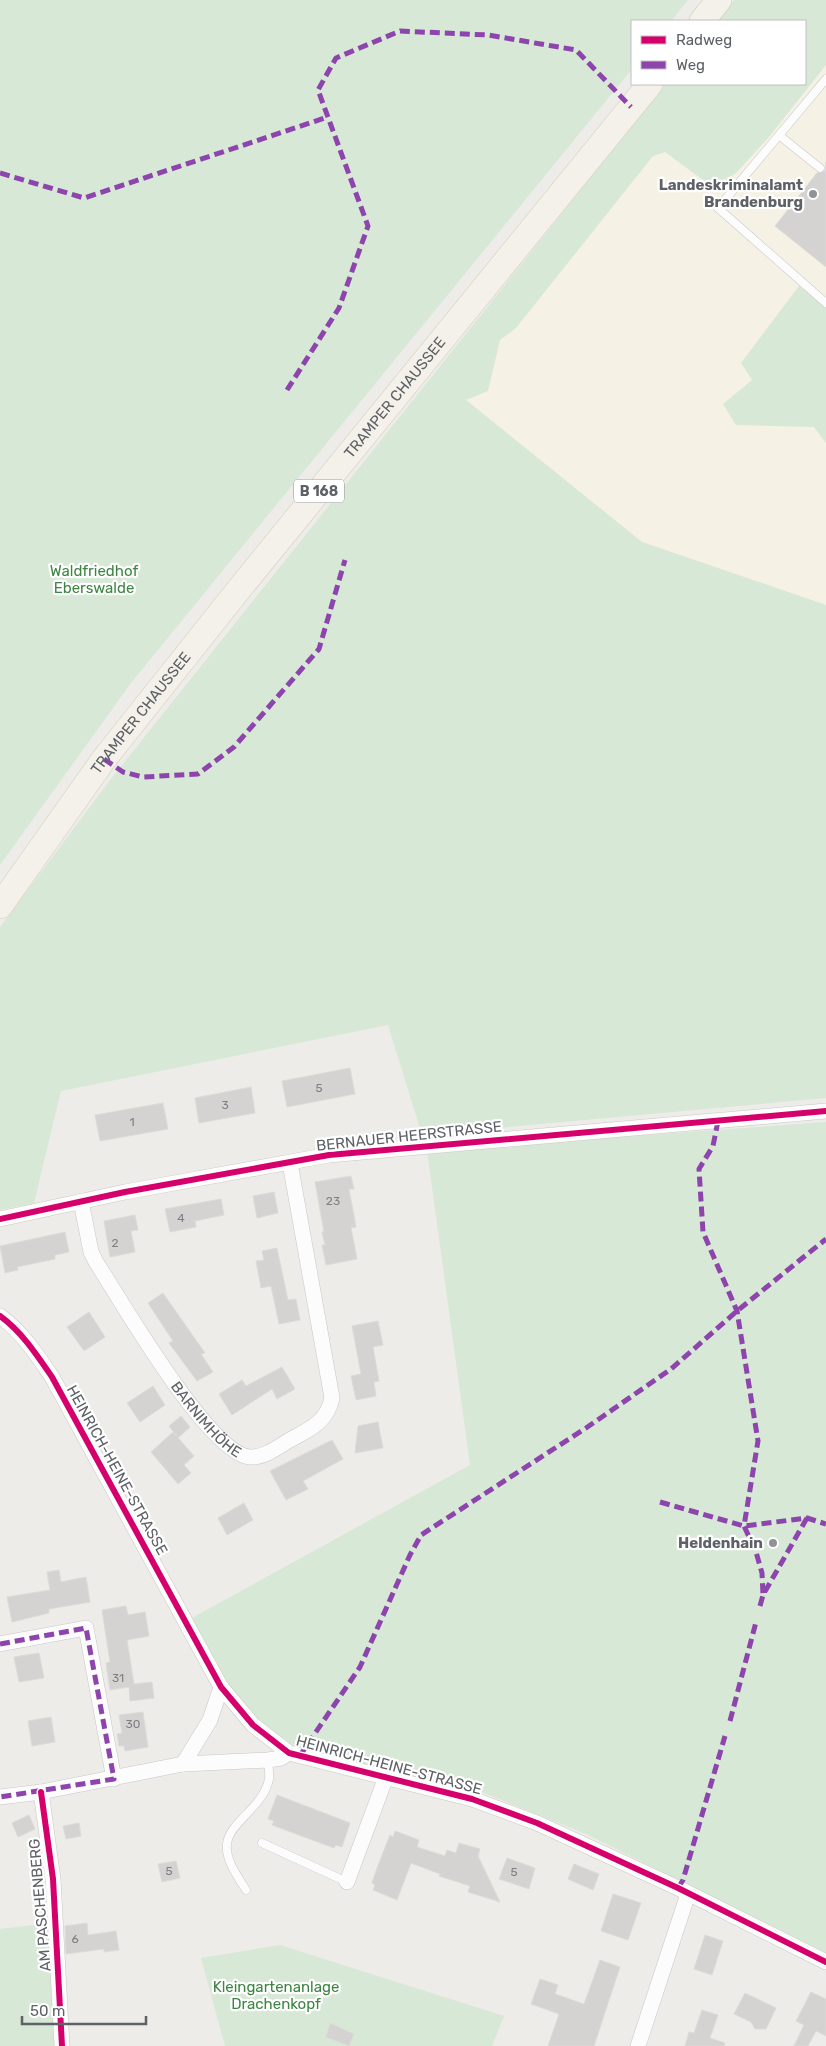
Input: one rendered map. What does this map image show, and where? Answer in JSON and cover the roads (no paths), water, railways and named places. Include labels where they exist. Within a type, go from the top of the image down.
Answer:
[{"type":"main road","points":[[703,20],[719,0]]},
{"type":"main road","name":"TRAMPER CHAUSSEE","points":[[0,906],[104,759],[240,588],[649,85]]},
{"type":"street","name":"BERNAUER HEERSTRASSE","points":[[0,1219],[81,1201],[329,1155],[826,1111]]},
{"type":"street","name":"BARNIMHÖHE","points":[[81,1201],[96,1262],[178,1388],[220,1441],[233,1451],[249,1458],[265,1454],[320,1423],[330,1410],[332,1398],[290,1162]]},
{"type":"street","name":"HEINRICH-HEINE-STRASSE","points":[[0,1316],[9,1322],[32,1348],[52,1377],[221,1688],[253,1725],[289,1753],[472,1799],[537,1823],[826,1962]]},
{"type":"street","points":[[0,1644],[86,1628],[114,1779]]},
{"type":"street","points":[[183,1764],[210,1720],[221,1688]]},
{"type":"street","points":[[0,1797],[114,1779],[183,1764],[268,1760],[281,1758],[289,1753]]},
{"type":"street","points":[[347,1882],[386,1777]]},
{"type":"street","name":"AM PASCHENBERG","points":[[40,1792],[53,1879],[62,2046]]},
{"type":"street","points":[[638,2046],[688,1894]]},
{"type":"lane","points":[[826,79],[718,208],[826,303]]},
{"type":"lane","points":[[780,136],[820,168]]},
{"type":"lane","points":[[246,1890],[230,1863],[227,1844],[233,1829],[261,1799],[269,1779],[268,1760]]},
{"type":"lane","points":[[262,1843],[347,1882]]},
{"type":"place","name":"Landeskriminalamt Brandenburg","points":[[813,194]]},
{"type":"place","name":"Heldenhain","points":[[773,1543]]},
{"type":"park label","name":"Waldfriedhof Eberswalde","points":[[94,580]]},
{"type":"park label","name":"Kleingartenanlage Drachenkopf","points":[[276,1996]]}]
